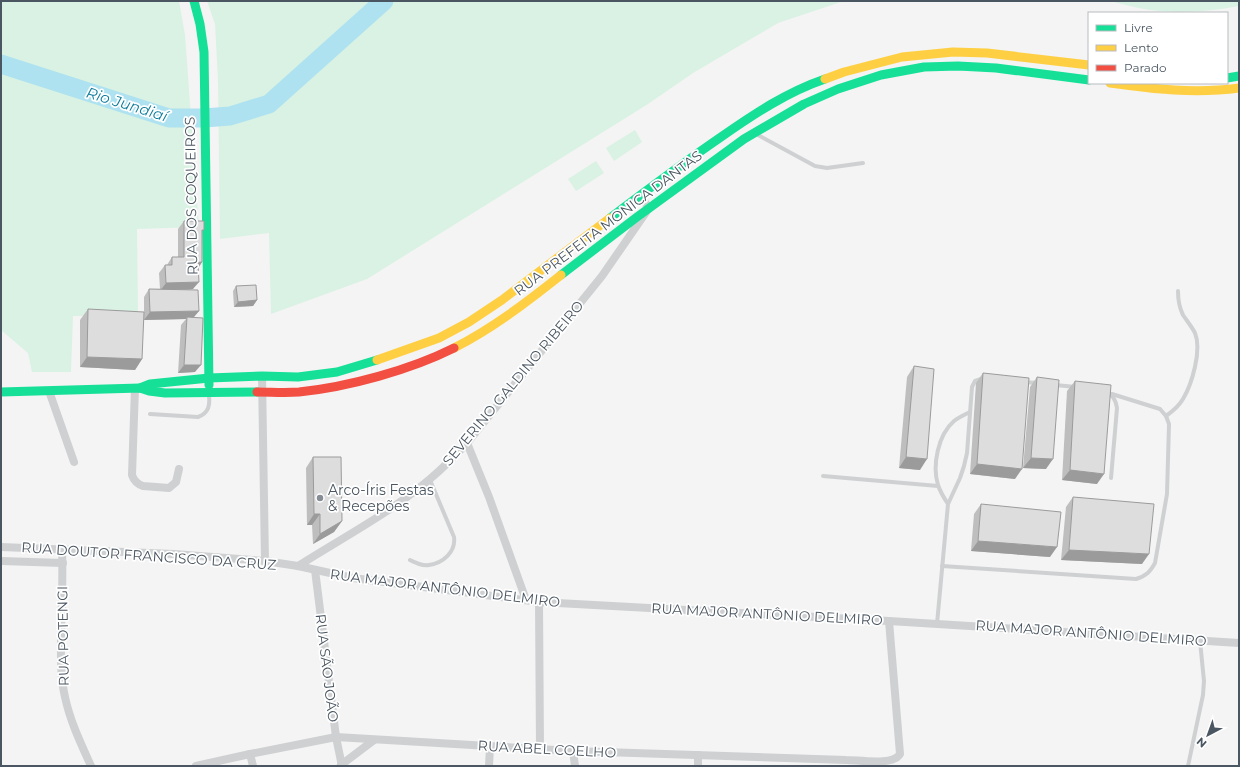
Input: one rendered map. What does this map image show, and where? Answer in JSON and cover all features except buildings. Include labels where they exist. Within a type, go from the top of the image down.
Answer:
[{"type":"main road","name":"RUA DOS COQUEIROS","points":[[194,1],[204,43],[204,141],[209,392]]},
{"type":"main road","name":"RUA PREFEITA MONICA DANTAS","points":[[1,392],[138,388],[150,384],[209,378],[262,376],[298,377],[337,372],[373,362],[439,338],[469,322],[502,300],[686,160],[754,114],[783,97],[816,82],[844,72],[902,57],[953,52],[988,53],[1088,65]]},
{"type":"main road","name":"RUA PREFEITA MONICA DANTAS","points":[[138,388],[166,393],[298,392],[328,388],[366,380],[444,353],[474,338],[510,315],[649,208],[753,133],[804,104],[838,89],[880,75],[924,67],[958,66],[996,68],[1088,80]]},
{"type":"main road","points":[[1228,78],[1239,76]]},
{"type":"main road","points":[[1119,84],[1184,91],[1209,92],[1239,88]]},
{"type":"street","points":[[640,196],[649,208]]},
{"type":"street","name":"SEVERINO GALDINO RIBEIRO","points":[[298,566],[387,510],[430,479],[467,443],[602,276],[649,208]]},
{"type":"street","points":[[262,376],[265,561]]},
{"type":"street","points":[[138,388],[132,475],[133,479],[139,485],[169,488],[176,482],[179,469]]},
{"type":"street","points":[[49,391],[74,462]]},
{"type":"street","points":[[467,443],[489,497],[526,600]]},
{"type":"street","name":"RUA DOUTOR FRANCISCO DA CRUZ","points":[[1,547],[174,554],[265,561],[298,566]]},
{"type":"street","name":"RUA POTENGI","points":[[62,550],[62,677],[65,698],[91,766]]},
{"type":"street","points":[[1,561],[63,563]]},
{"type":"street","name":"RUA MAJOR ANTÔNIO DELMIRO","points":[[298,566],[353,578],[539,602],[889,621],[1239,643]]},
{"type":"street","name":"RUA SÃO JOÃO","points":[[315,570],[336,737],[341,765]]},
{"type":"street","points":[[539,602],[540,750]]},
{"type":"street","name":"RUA ABEL COELHO","points":[[196,766],[336,737],[540,750],[698,755],[769,762],[884,764],[900,756],[889,621]]},
{"type":"street","points":[[341,765],[374,740]]},
{"type":"street","points":[[489,766],[490,747]]},
{"type":"street","points":[[573,751],[574,766]]},
{"type":"street","points":[[250,754],[253,766]]},
{"type":"street","points":[[698,755],[698,766]]},
{"type":"lane","points":[[753,133],[821,168],[863,163]]},
{"type":"lane","points":[[1166,416],[1176,409],[1184,398],[1196,360],[1198,345],[1195,333],[1182,314],[1178,291]]},
{"type":"lane","points":[[937,624],[948,504],[960,478],[967,453],[973,384],[979,379],[990,379]]},
{"type":"lane","points":[[1020,382],[1043,384]]},
{"type":"lane","points":[[1050,385],[1080,388]]},
{"type":"lane","points":[[942,566],[1136,579],[1145,576],[1151,571],[1155,563],[1168,494],[1169,424],[1166,416],[1160,409],[1103,390]]},
{"type":"lane","points":[[150,414],[198,417],[204,415],[210,406],[209,392]]},
{"type":"lane","points":[[1111,478],[1117,408],[1115,398],[1112,394]]},
{"type":"lane","points":[[948,504],[938,486],[936,462],[941,440],[953,422],[970,412]]},
{"type":"lane","points":[[823,476],[938,486]]},
{"type":"lane","points":[[410,560],[419,565],[437,563],[449,555],[455,543],[454,537],[430,479]]},
{"type":"lane","points":[[1188,766],[1203,695],[1204,681],[1200,640]]},
{"type":"green space","points":[[1,1],[179,1],[185,35],[199,227],[137,229],[138,316],[73,316],[71,372],[32,372],[28,353],[1,330]]},
{"type":"green space","points":[[207,1],[844,1],[778,23],[693,73],[648,104],[367,279],[271,314],[269,233],[220,239],[218,80],[215,24]]},
{"type":"green space","points":[[1110,1],[1239,1],[1239,6],[1206,11],[1172,11],[1150,10]]},
{"type":"green space","points":[[635,130],[642,142],[614,161],[606,148]]},
{"type":"green space","points":[[596,161],[604,173],[576,191],[568,179]]},
{"type":"waterway","name":"Rio Jundiaí","points":[[1,64],[169,118],[230,116],[269,104],[384,1]]},
{"type":"traffic: fast","points":[[194,1],[200,24],[204,52],[209,385]]},
{"type":"traffic: fast","points":[[561,275],[637,217],[744,139],[804,104],[838,89],[881,75],[924,67],[958,66],[996,68],[1088,80]]},
{"type":"traffic: fast","points":[[1228,78],[1239,76]]},
{"type":"traffic: fast","points":[[610,218],[746,120],[797,90],[825,79]]},
{"type":"traffic: fast","points":[[140,388],[150,384],[209,378],[262,376],[298,377],[337,372],[377,360]]},
{"type":"traffic: fast","points":[[1,392],[140,388],[165,393],[257,392]]},
{"type":"traffic: slow","points":[[825,79],[844,72],[902,57],[953,52],[987,53],[1088,65]]},
{"type":"traffic: slow","points":[[1118,84],[1190,91],[1239,88]]},
{"type":"traffic: slow","points":[[377,360],[439,338],[469,322],[502,300],[610,218]]},
{"type":"traffic: slow","points":[[454,348],[496,323],[561,275]]},
{"type":"traffic: jam","points":[[257,392],[299,392],[318,390],[358,382],[399,370],[454,348]]},
{"type":"place","name":"Arco-Íris Festas & Recepões","points":[[320,498]]}]
